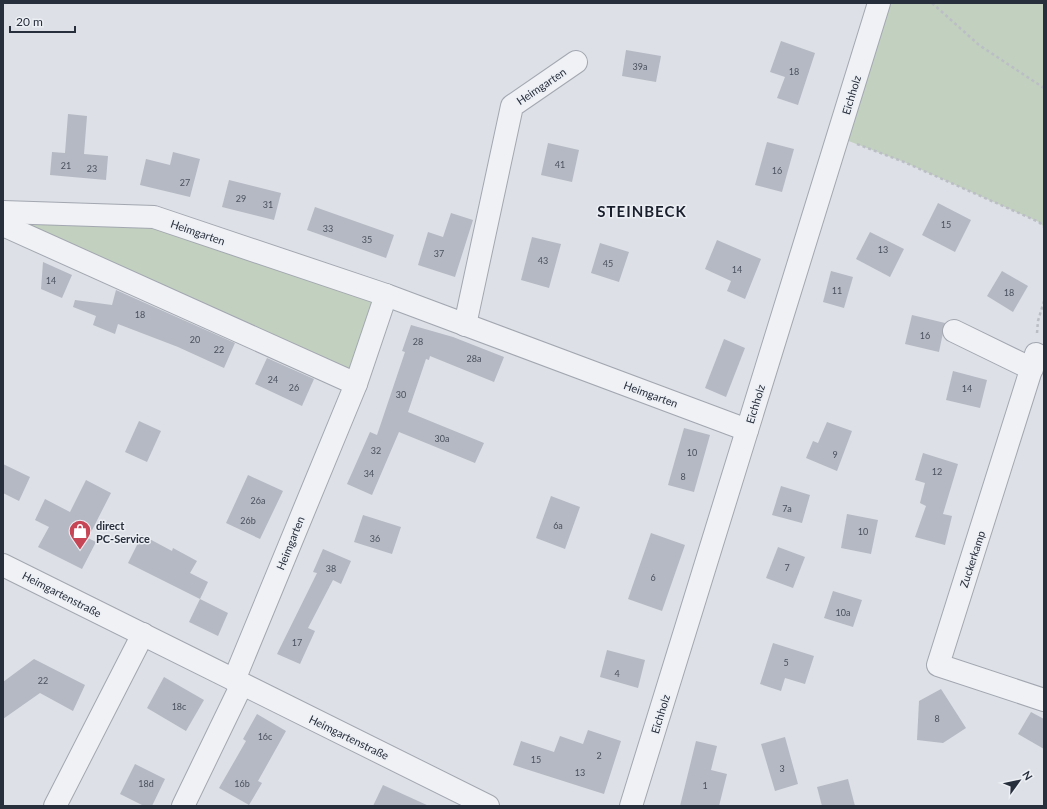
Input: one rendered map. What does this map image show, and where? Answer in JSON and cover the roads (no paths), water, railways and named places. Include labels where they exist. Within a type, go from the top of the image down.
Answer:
[{"type":"street","name":"Eichholz","points":[[631,806],[879,3]]},
{"type":"street","name":"Heimgarten","points":[[465,325],[512,106],[576,62]]},
{"type":"street","name":"Heimgarten","points":[[3,212],[154,217],[386,295],[747,430]]},
{"type":"street","points":[[3,225],[356,384]]},
{"type":"street","name":"Heimgarten","points":[[238,682],[356,384],[386,295]]},
{"type":"street","points":[[954,331],[1037,360]]},
{"type":"street","name":"Zuckerkamp","points":[[1037,360],[938,665],[1044,700]]},
{"type":"street","name":"Heimgartenstraße","points":[[3,565],[238,682],[453,798],[488,806]]},
{"type":"street","points":[[55,806],[143,634]]},
{"type":"street","points":[[183,806],[238,682]]},
{"type":"place","name":"direct PC-Service","points":[[80,550]]},
{"type":"district","name":"STEINBECK","points":[[642,211]]}]
